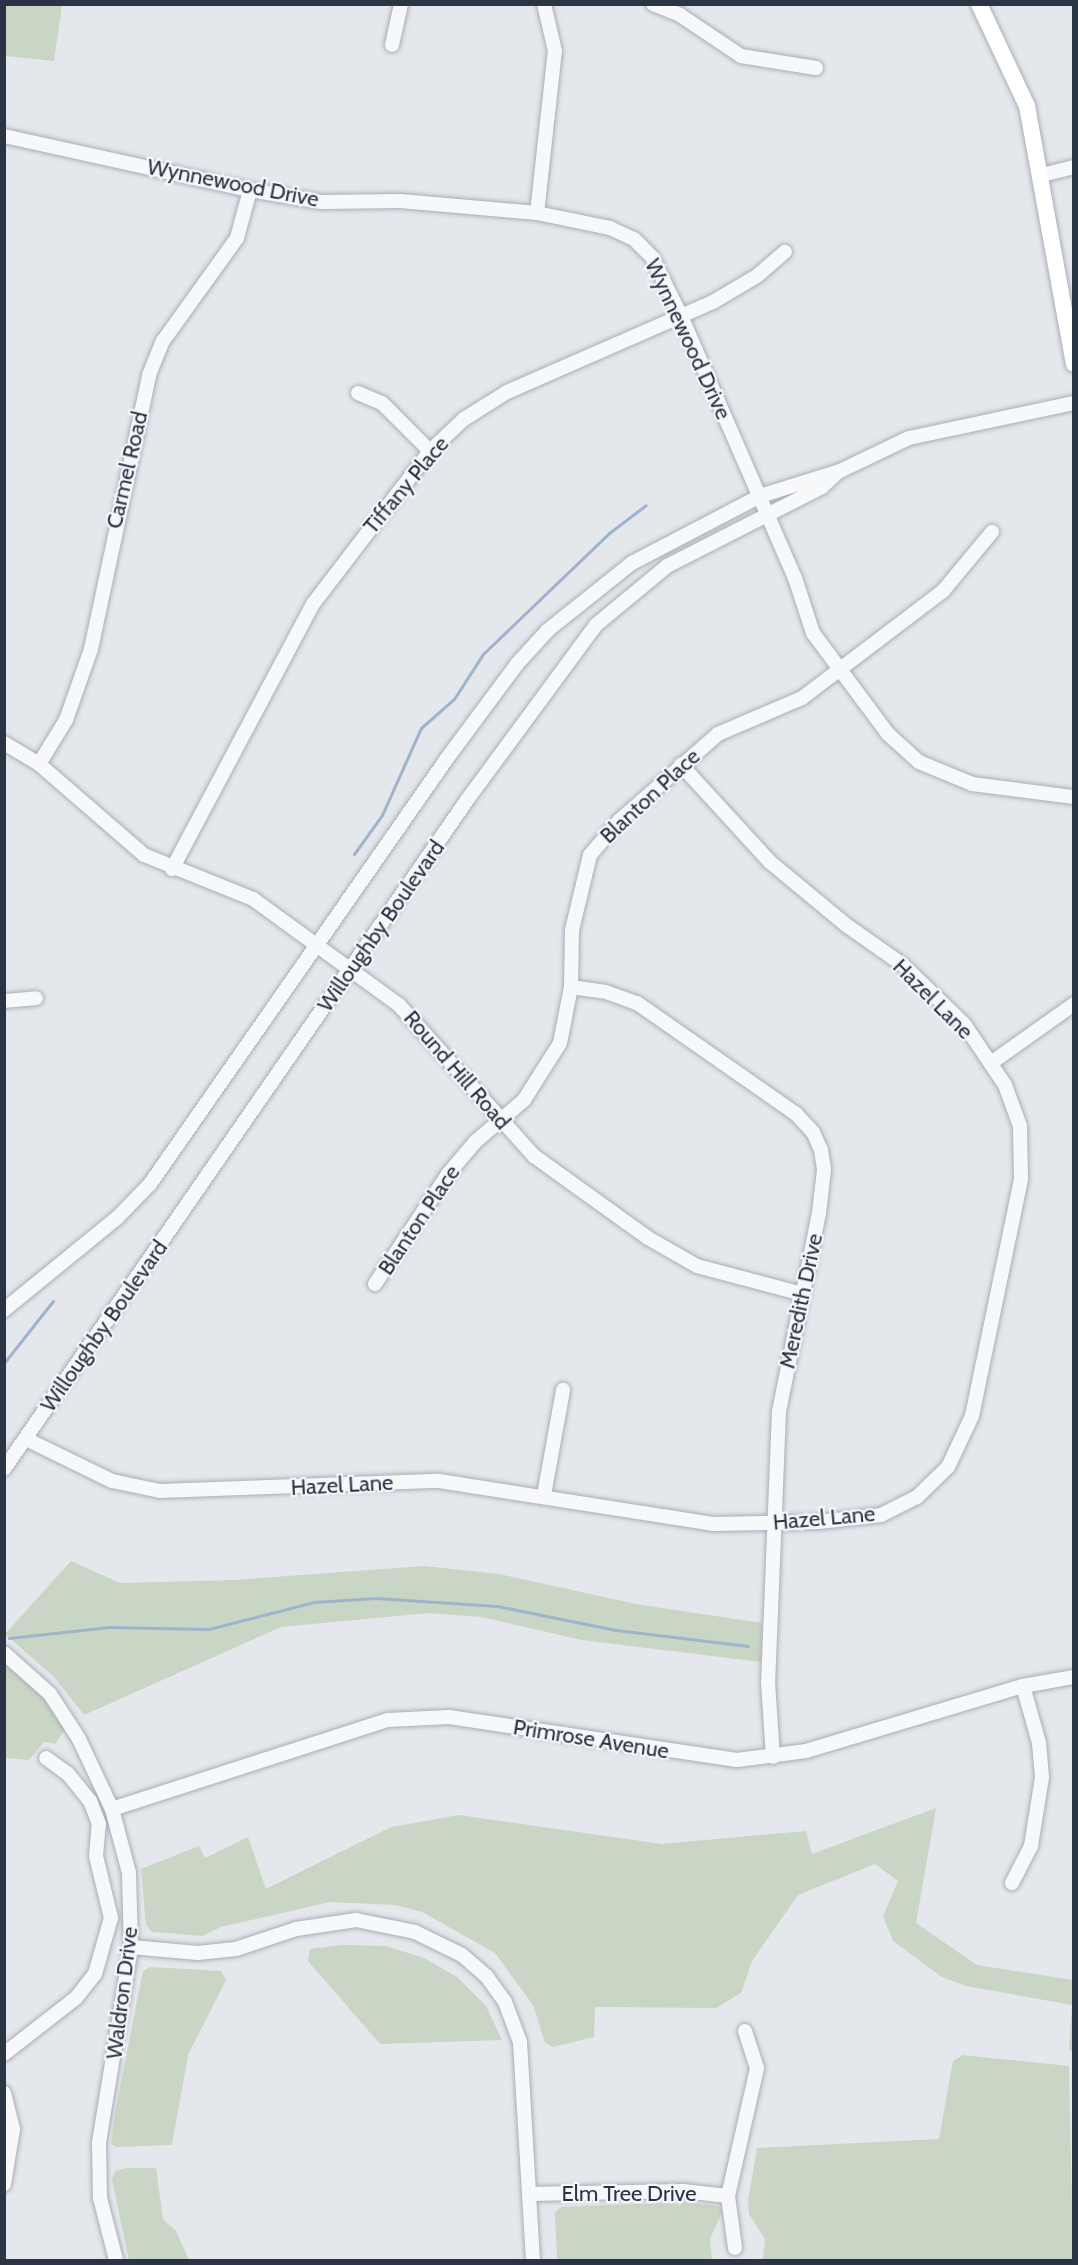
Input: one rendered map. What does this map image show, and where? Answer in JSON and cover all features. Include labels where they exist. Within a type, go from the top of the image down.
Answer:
[{"type":"main road","points":[[980,4],[1027,106],[1042,175],[1074,364]]},
{"type":"street","points":[[392,45],[401,4]]},
{"type":"street","points":[[653,4],[680,15],[741,56],[816,68]]},
{"type":"street","points":[[537,213],[555,51],[548,5]]},
{"type":"street","name":"Wynnewood Drive","points":[[4,136],[250,190],[322,201],[400,201],[537,213],[610,228],[634,239],[652,257],[681,316],[760,496],[813,633],[888,734],[919,762],[972,784],[1074,797]]},
{"type":"street","points":[[1042,175],[1074,166]]},
{"type":"street","name":"Carmel Road","points":[[39,764],[66,720],[91,649],[149,375],[163,341],[237,238],[250,190]]},
{"type":"street","name":"Tiffany Place","points":[[172,869],[313,604],[430,451],[464,419],[507,392],[681,316],[757,276],[785,252]]},
{"type":"street","points":[[358,393],[382,403],[430,451]]},
{"type":"street","name":"Willoughby Boulevard","points":[[4,1310],[117,1218],[150,1184],[448,758],[517,664],[548,630],[632,562],[760,496],[840,471],[909,438],[1074,403]]},
{"type":"street","name":"Willoughby Boulevard","points":[[4,1469],[351,970],[596,625],[667,566],[767,513],[822,487],[840,471]]},
{"type":"street","name":"Blanton Place","points":[[375,1284],[448,1174],[543,1075],[560,1043],[572,987],[572,930],[590,855],[619,821],[718,734],[802,699],[943,591],[992,532]]},
{"type":"street","name":"Round Hill Road","points":[[4,743],[39,764],[113,832],[172,869],[253,899],[399,1005],[423,1029],[499,1121],[534,1156],[657,1244],[697,1266],[802,1294]]},
{"type":"street","name":"Hazel Lane","points":[[26,1438],[112,1481],[160,1491],[439,1481],[544,1495],[663,1520],[773,1523],[881,1515],[917,1497],[948,1467],[972,1416],[1021,1179],[1020,1126],[991,1063],[964,1024],[903,965],[846,926],[770,862],[681,765]]},
{"type":"street","name":"Meredith Drive","points":[[572,987],[606,992],[637,1003],[796,1114],[813,1132],[824,1170],[779,1411],[768,1682],[772,1757]]},
{"type":"street","points":[[4,1001],[36,998]]},
{"type":"street","points":[[991,1063],[1074,1004]]},
{"type":"street","points":[[544,1495],[563,1389]]},
{"type":"street","name":"Waldron Drive","points":[[4,1653],[63,1712],[112,1809],[129,1873],[131,1947],[99,2142],[100,2198],[116,2260]]},
{"type":"street","name":"Primrose Avenue","points":[[112,1809],[346,1731],[422,1716],[460,1718],[689,1755],[772,1757],[1023,1686],[1074,1677]]},
{"type":"street","points":[[1012,1884],[1031,1846],[1042,1777],[1039,1743],[1023,1686]]},
{"type":"street","points":[[4,2054],[76,1998],[96,1974],[111,1918],[96,1856],[99,1824],[90,1801],[68,1774],[46,1758]]},
{"type":"street","points":[[131,1947],[198,1953],[236,1949],[296,1929],[356,1920],[415,1932],[462,1955],[487,1977],[505,2002],[520,2042],[533,2260]]},
{"type":"street","points":[[735,2248],[728,2196],[757,2068],[745,2031]]},
{"type":"street","points":[[4,2093],[13,2130],[4,2184]]},
{"type":"street","name":"Elm Tree Drive","points":[[529,2194],[683,2191],[728,2196]]},
{"type":"green space","points":[[5,4],[62,5],[54,61],[5,56]]},
{"type":"green space","points":[[71,1561],[120,1583],[235,1580],[424,1566],[499,1574],[636,1604],[762,1623],[761,1662],[582,1640],[481,1617],[428,1613],[281,1627],[84,1715],[54,1677],[5,1634]]},
{"type":"green space","points":[[4,1662],[45,1698],[66,1728],[55,1744],[44,1742],[29,1760],[5,1758]]},
{"type":"green space","points":[[936,1808],[916,1923],[977,1965],[1073,1980],[1073,2050],[1069,2050],[1072,2005],[966,1986],[942,1977],[893,1941],[883,1916],[898,1881],[875,1864],[798,1895],[752,1961],[741,1993],[716,2008],[595,2007],[594,2037],[553,2047],[545,2043],[533,2005],[495,1953],[422,1912],[395,1905],[330,1902],[221,1927],[203,1936],[152,1932],[146,1925],[141,1869],[199,1846],[205,1858],[248,1837],[266,1889],[391,1827],[459,1815],[662,1844],[806,1831],[812,1854]]},
{"type":"green space","points":[[342,1945],[386,1946],[424,1958],[457,1977],[486,2006],[502,2040],[380,2044],[308,1961],[310,1949]]},
{"type":"green space","points":[[150,1967],[221,1971],[226,1980],[188,2055],[172,2145],[116,2147],[111,2144],[115,2113],[143,1971]]},
{"type":"green space","points":[[963,2055],[1069,2066],[1073,2260],[763,2260],[765,2239],[749,2214],[748,2201],[757,2148],[939,2139],[953,2061]]},
{"type":"green space","points":[[127,2168],[156,2168],[163,2219],[176,2231],[189,2260],[129,2260],[112,2180],[115,2171]]},
{"type":"green space","points":[[684,2202],[718,2206],[723,2210],[710,2239],[712,2260],[557,2260],[555,2212],[561,2207]]},
{"type":"waterway","points":[[354,854],[382,815],[421,728],[454,699],[483,654],[609,533],[646,505]]},
{"type":"waterway","points":[[4,1363],[53,1301]]},
{"type":"waterway","points":[[9,1638],[109,1627],[209,1629],[314,1602],[376,1598],[497,1606],[616,1630],[748,1646]]}]
